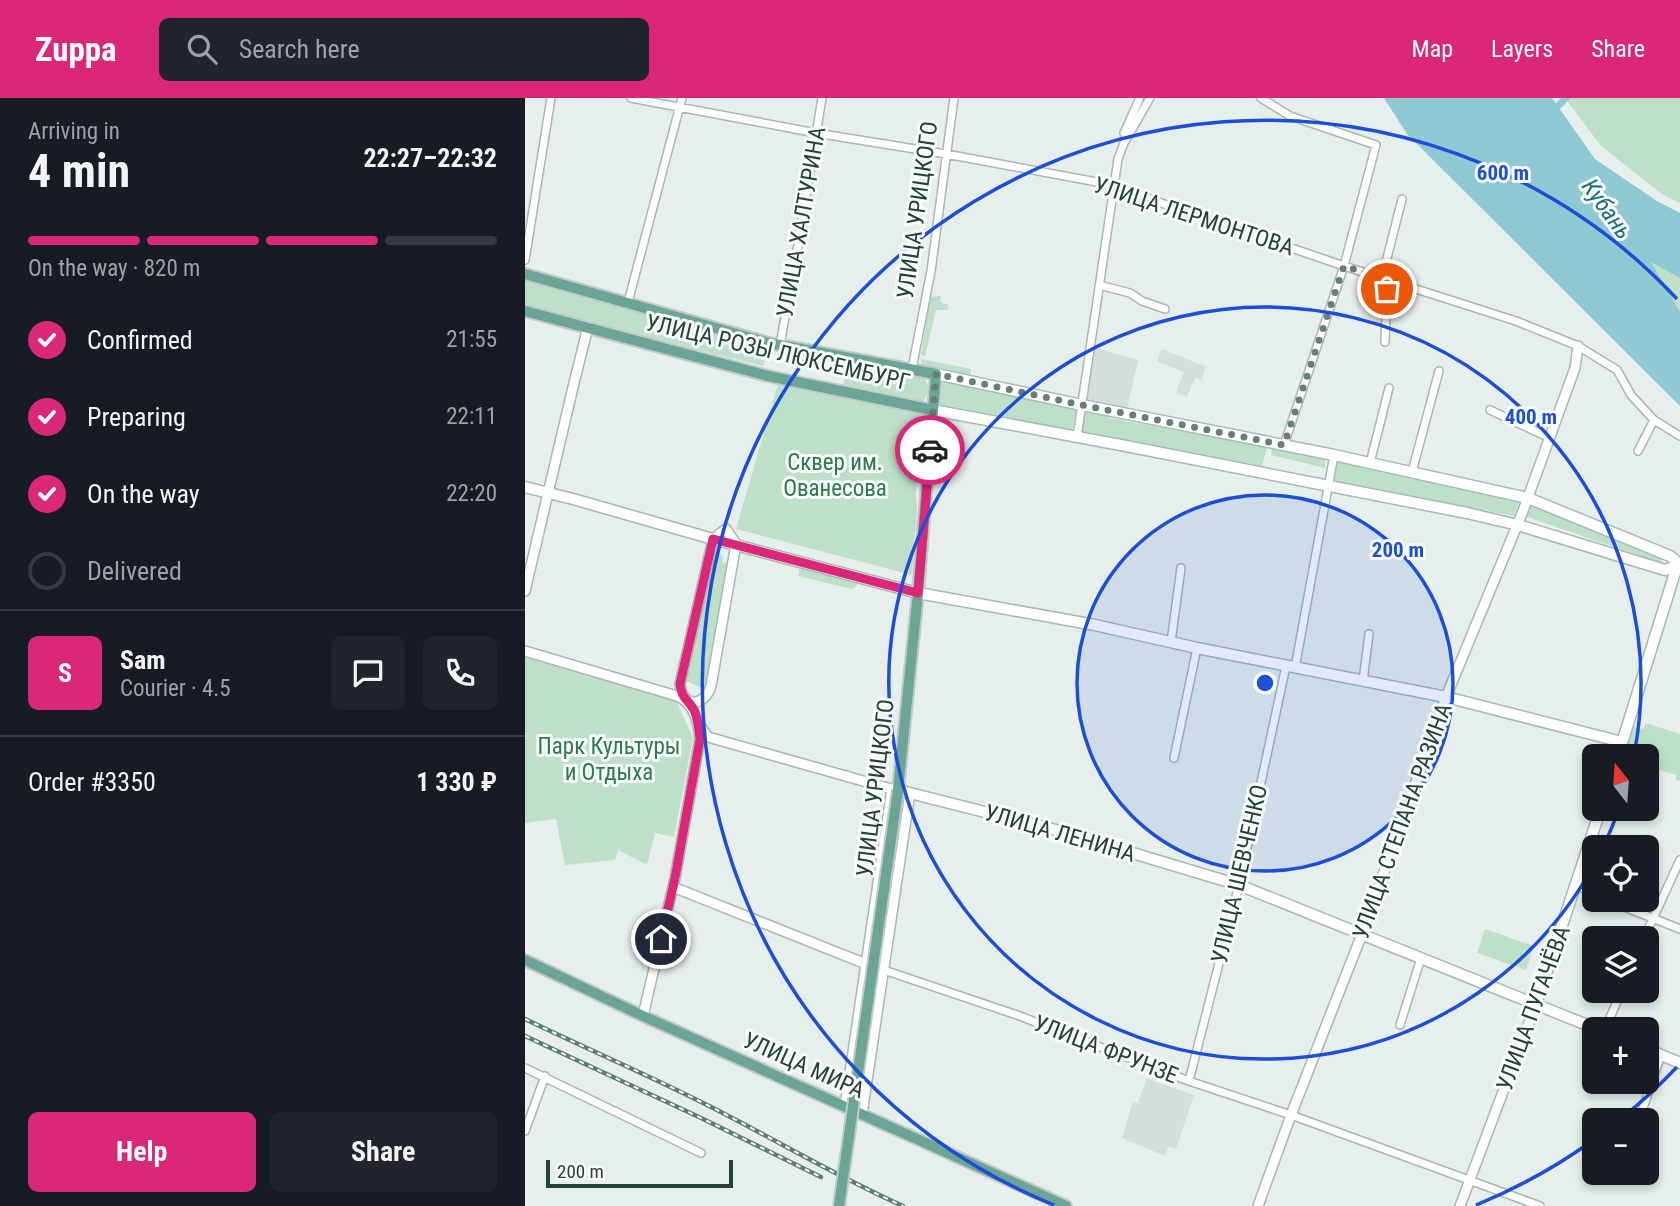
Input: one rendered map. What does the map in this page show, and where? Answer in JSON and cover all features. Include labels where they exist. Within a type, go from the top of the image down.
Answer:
[{"type":"main road","name":"УЛИЦА РОЗЫ ЛЮКСЕМБУРГ","points":[[525,274],[780,345],[912,369],[1333,455],[1528,498],[1670,556],[1679,564],[1665,570],[1518,525],[768,376],[525,311]]},
{"type":"main road","name":"УЛИЦА УРИЦКОГО","points":[[839,1206],[900,791],[936,374]]},
{"type":"main road","points":[[525,487],[918,593],[1095,625],[1446,697],[1622,742],[1679,564]]},
{"type":"main road","name":"УЛИЦА ЛЕНИНА","points":[[900,791],[1056,830],[1239,886],[1582,1023]]},
{"type":"main road","name":"УЛИЦА ПУГАЧЁВА","points":[[1536,1004],[1597,821]]},
{"type":"main road","name":"УЛИЦА МИРА","points":[[525,960],[643,1016],[1066,1206]]},
{"type":"main road","points":[[1661,1055],[1680,1063]]},
{"type":"street","points":[[525,260],[551,98]]},
{"type":"street","name":"УЛИЦА ЛЕРМОНТОВА","points":[[631,98],[1113,185],[1172,208],[1516,321],[1578,346],[1617,370],[1631,395],[1654,420],[1680,436]]},
{"type":"street","points":[[628,302],[682,98]]},
{"type":"street","name":"УЛИЦА ХАЛТУРИНА","points":[[780,345],[823,98]]},
{"type":"street","name":"УЛИЦА УРИЦКОГО","points":[[912,369],[933,258],[954,98]]},
{"type":"street","points":[[1127,138],[1124,133],[1139,98]]},
{"type":"street","points":[[1077,437],[1118,159],[1150,98]]},
{"type":"street","points":[[1261,98],[1290,116],[1376,145],[1344,266],[1284,445]]},
{"type":"street","points":[[1385,342],[1386,280],[1402,199]]},
{"type":"street","points":[[1099,285],[1130,293],[1142,301],[1165,309]]},
{"type":"street","points":[[525,591],[588,327]]},
{"type":"street","name":"УЛИЦА СТЕПАНА РАЗИНА","points":[[1258,1206],[1362,934],[1446,697],[1518,525],[1575,368],[1578,346]]},
{"type":"street","points":[[1412,472],[1439,371]]},
{"type":"street","points":[[1370,463],[1389,388]]},
{"type":"street","points":[[1490,410],[1550,438]]},
{"type":"street","points":[[1638,451],[1654,420]]},
{"type":"street","name":"УЛИЦА ШЕВЧЕНКО","points":[[1189,1081],[1239,886],[1290,666],[1329,486],[1333,455]]},
{"type":"street","points":[[681,698],[680,684],[713,539]]},
{"type":"street","points":[[525,651],[691,702],[702,701],[711,686],[736,544]]},
{"type":"street","points":[[1171,642],[1181,568]]},
{"type":"street","points":[[1363,681],[1369,634]]},
{"type":"street","points":[[1174,758],[1197,648]]},
{"type":"street","points":[[643,1016],[673,887],[700,739],[693,709],[681,698]]},
{"type":"street","name":"УЛИЦА ЛЕНИНА","points":[[698,723],[708,737],[900,791]]},
{"type":"street","name":"УЛИЦА УРИЦКОГО","points":[[845,1106],[866,964],[900,791]]},
{"type":"street","name":"УЛИЦА УРИЦКОГО","points":[[862,1114],[884,970],[900,791]]},
{"type":"street","points":[[1649,926],[1680,860]]},
{"type":"street","points":[[1576,885],[1582,888]]},
{"type":"street","name":"УЛИЦА ФРУНЗЕ","points":[[673,887],[866,964],[1017,1015],[1189,1081],[1291,1115],[1540,1206]]},
{"type":"street","points":[[1638,912],[1680,929]]},
{"type":"street","points":[[1400,1025],[1421,958]]},
{"type":"street","name":"УЛИЦА ПУГАЧЁВА","points":[[1460,1206],[1536,1004]]},
{"type":"street","points":[[1643,1108],[1661,1055]]},
{"type":"street","points":[[525,1068],[701,1153]]},
{"type":"street","points":[[525,1131],[545,1076]]},
{"type":"shaded area","points":[[1090,346],[1138,360],[1127,409],[1083,400]]},
{"type":"shaded area","points":[[1162,349],[1206,367],[1201,380],[1195,378],[1187,397],[1176,392],[1184,372],[1157,361]]},
{"type":"shaded area","points":[[1147,1078],[1194,1095],[1176,1149],[1169,1146],[1165,1156],[1122,1138],[1133,1101],[1138,1103]]},
{"type":"green space","points":[[1565,98],[1680,98],[1680,203],[1662,194],[1601,146]]},
{"type":"green space","points":[[1650,261],[1680,278],[1680,312]]},
{"type":"green space","points":[[525,277],[739,336],[736,350],[765,358],[763,366],[525,307]]},
{"type":"green space","points":[[941,296],[940,301],[948,304],[948,310],[936,310],[925,356],[921,355],[930,297]]},
{"type":"green space","points":[[921,359],[971,369],[970,377],[921,365]]},
{"type":"green space","points":[[839,360],[919,375],[927,383],[927,394],[923,401],[918,401],[843,386],[846,372],[837,366]]},
{"type":"green space","points":[[941,381],[1077,407],[1072,430],[939,404]]},
{"type":"green space","name":"Сквер им. Ованесова","points":[[778,384],[926,414],[923,462],[916,491],[912,575],[736,529]]},
{"type":"green space","points":[[1086,410],[1107,414],[1109,418],[1268,445],[1262,466],[1082,432]]},
{"type":"green space","points":[[1272,446],[1322,456],[1325,468],[1271,455]]},
{"type":"green space","points":[[1336,459],[1520,500],[1514,516],[1333,480]]},
{"type":"green space","points":[[1530,504],[1663,555],[1661,563],[1527,517]]},
{"type":"green space","points":[[713,550],[722,555],[723,563],[729,564],[706,690],[684,680]]},
{"type":"green space","points":[[801,564],[857,581],[857,586],[852,589],[798,576]]},
{"type":"green space","name":"Парк Культуры и Отдыха","points":[[525,654],[648,690],[656,695],[671,696],[676,700],[693,738],[674,837],[655,833],[647,865],[618,850],[615,860],[565,865],[556,819],[525,823]]},
{"type":"green space","points":[[1646,723],[1680,734],[1680,781],[1676,780],[1676,775],[1659,770],[1659,744],[1626,744],[1632,726],[1643,729]]},
{"type":"green space","points":[[1485,929],[1534,946],[1526,970],[1477,953]]},
{"type":"water","name":"Кубань","points":[[1384,98],[1552,98],[1595,159],[1657,201],[1680,213],[1680,278],[1651,262],[1680,312],[1680,406],[1407,134]]},
{"type":"waterway","points":[[1558,106],[1566,98]]},
{"type":"railway","points":[[525,1019],[690,1096],[903,1206]]},
{"type":"railway","points":[[525,1036],[821,1177]]},
{"type":"way so far","points":[[930,450],[936,374],[1284,445],[1344,266],[1390,281],[1387,289]]},
{"type":"route","points":[[661,939],[700,739],[697,719],[693,709],[682,696],[680,684],[713,539],[918,593],[930,450]]}]
